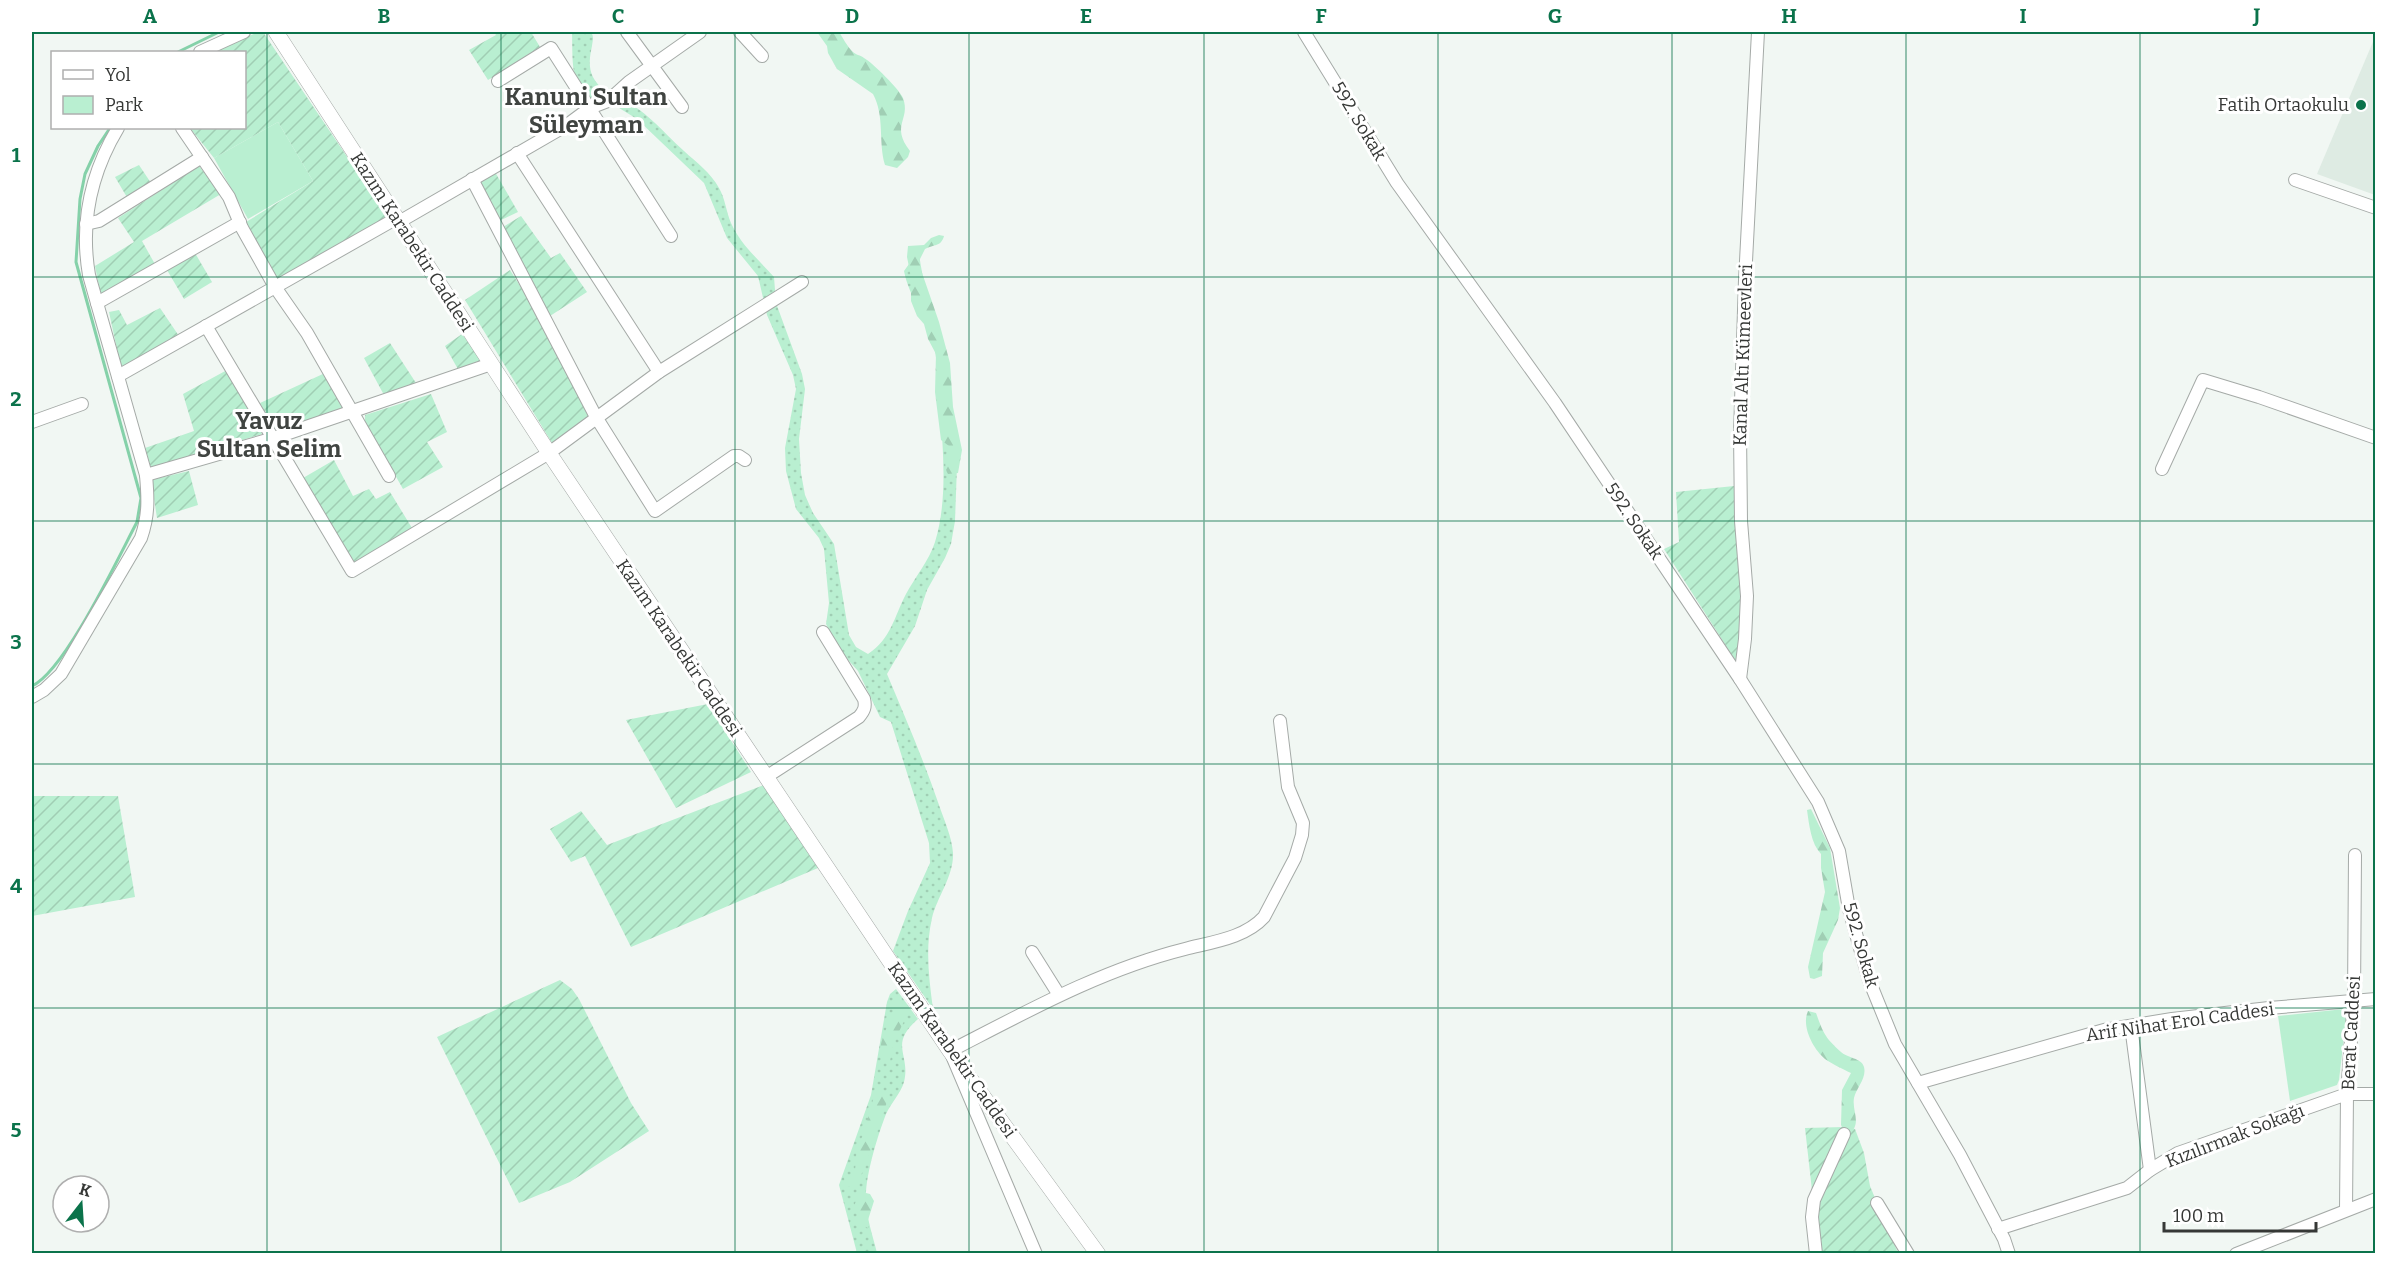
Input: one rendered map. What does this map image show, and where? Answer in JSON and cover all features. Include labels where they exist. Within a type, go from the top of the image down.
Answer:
[{"type":"street","points":[[202,51],[244,32]]},
{"type":"street","name":"Kazım Karabekir Caddesi","points":[[276,32],[549,453],[950,1051],[1098,1254]]},
{"type":"street","points":[[627,32],[682,107]]},
{"type":"street","points":[[118,376],[472,179],[567,125],[590,108],[608,101],[700,32]]},
{"type":"street","points":[[740,32],[762,56]]},
{"type":"street","name":"592. Sokak","points":[[1304,32],[1397,183],[1555,404],[1740,679],[1818,802],[1839,851],[1849,909],[1869,980],[1895,1044],[1960,1155],[2009,1254]]},
{"type":"street","name":"Kanal Altı Kümeevleri","points":[[1740,679],[1747,596],[1741,521],[1740,432],[1744,280],[1758,32]]},
{"type":"street","points":[[498,81],[551,48],[670,236]]},
{"type":"street","points":[[32,697],[44,690],[61,674],[141,538],[148,518],[146,475],[86,258],[86,224],[95,174],[118,129]]},
{"type":"street","points":[[183,129],[229,197],[275,287],[307,333],[389,476]]},
{"type":"street","points":[[517,153],[658,372]]},
{"type":"street","points":[[86,224],[99,221],[202,157]]},
{"type":"street","points":[[472,179],[596,417],[655,511],[734,456],[745,460]]},
{"type":"street","points":[[2295,180],[2376,208]]},
{"type":"street","points":[[97,303],[240,222]]},
{"type":"street","points":[[206,326],[352,572],[549,453],[658,372],[802,282]]},
{"type":"street","points":[[146,475],[274,438],[491,364]]},
{"type":"street","points":[[2162,469],[2203,380],[2376,438]]},
{"type":"street","points":[[32,422],[82,404]]},
{"type":"street","points":[[766,777],[859,717],[866,705],[823,632]]},
{"type":"street","points":[[1036,1254],[950,1051],[1059,995],[1145,961],[1252,929],[1264,917],[1295,858],[1303,823],[1288,787],[1280,721]]},
{"type":"street","name":"Berat Caddesi","points":[[2346,1210],[2347,1094],[2354,999],[2355,855]]},
{"type":"street","points":[[1032,952],[1059,995]]},
{"type":"street","name":"Arif Nihat Erol Caddesi","points":[[1918,1083],[2064,1040],[2131,1026],[2354,999],[2376,999]]},
{"type":"street","points":[[2131,1026],[2150,1170]]},
{"type":"street","name":"Kızılırmak Sokağı","points":[[1998,1229],[2127,1188],[2150,1170],[2178,1153],[2347,1094],[2376,1094]]},
{"type":"street","points":[[1816,1254],[1812,1217],[1814,1200],[1844,1134]]},
{"type":"street","points":[[2236,1254],[2376,1199]]},
{"type":"street","points":[[1878,1203],[1908,1254]]},
{"type":"shaded area","name":"Fatih Ortaokulu","points":[[2375,37],[2375,195],[2317,174]]},
{"type":"green space","points":[[258,32],[263,32],[389,219],[279,280],[275,279],[246,222],[313,181],[278,122],[214,158],[191,129],[246,129],[246,51],[215,51]]},
{"type":"green space","points":[[494,32],[531,32],[540,47],[488,80],[469,50],[496,35]]},
{"type":"green space","points":[[572,32],[591,32],[593,35],[591,72],[593,78],[607,93],[607,96],[594,104],[586,98],[576,82]]},
{"type":"green space","points":[[817,32],[839,32],[853,52],[873,65],[901,94],[905,112],[901,129],[904,142],[910,151],[908,157],[897,168],[885,165],[879,111],[873,94],[837,69],[828,53],[827,46]]},
{"type":"green space","points":[[616,96],[644,114],[712,177],[721,192],[735,231],[750,252],[774,277],[776,303],[802,374],[805,389],[799,439],[805,495],[813,513],[834,544],[849,635],[856,647],[868,654],[882,642],[887,634],[906,594],[929,556],[935,542],[942,509],[943,457],[936,358],[930,333],[910,290],[904,271],[909,264],[920,261],[957,466],[955,521],[951,544],[927,590],[915,626],[887,674],[927,772],[948,829],[953,853],[951,870],[934,910],[930,930],[928,964],[933,1009],[893,951],[930,863],[929,843],[891,722],[880,717],[858,671],[840,651],[826,624],[829,603],[824,549],[819,538],[796,509],[786,471],[785,448],[796,389],[793,375],[767,315],[758,276],[727,238],[704,183],[637,119],[611,103]]},
{"type":"green space","points":[[278,122],[313,181],[248,219],[214,158]]},
{"type":"green space","points":[[139,165],[151,183],[128,199],[115,177]]},
{"type":"green space","points":[[199,166],[221,194],[142,241],[156,266],[101,296],[95,266],[134,242],[118,218]]},
{"type":"green space","points":[[495,172],[518,212],[499,221],[481,191],[481,180]]},
{"type":"green space","points":[[521,216],[551,258],[560,253],[587,292],[550,316],[503,227]]},
{"type":"green space","points":[[944,236],[943,240],[925,249],[920,259],[920,267],[950,363],[953,407],[962,450],[958,473],[948,474],[945,464],[949,446],[941,440],[935,392],[936,354],[928,339],[924,324],[917,316],[911,301],[911,277],[907,257],[908,246],[924,245],[931,238]]},
{"type":"green space","points":[[195,253],[212,282],[184,299],[167,270]]},
{"type":"green space","points":[[510,270],[529,300],[592,418],[552,443],[465,300]]},
{"type":"green space","points":[[160,308],[179,336],[121,368],[109,312],[119,310],[127,325]]},
{"type":"green space","points":[[462,334],[482,361],[459,371],[445,346]]},
{"type":"green space","points":[[390,343],[416,383],[384,395],[364,358]]},
{"type":"green space","points":[[227,370],[262,434],[151,468],[145,448],[194,431],[183,394]]},
{"type":"green space","points":[[325,373],[344,408],[274,432],[260,403]]},
{"type":"green space","points":[[431,394],[447,432],[427,442],[443,467],[403,489],[365,422],[365,415]]},
{"type":"green space","points":[[334,460],[353,496],[369,489],[376,499],[390,492],[412,528],[353,564],[303,478]]},
{"type":"green space","points":[[189,471],[198,505],[157,518],[151,480]]},
{"type":"green space","points":[[1734,486],[1744,613],[1737,663],[1664,549],[1679,542],[1676,492]]},
{"type":"green space","points":[[708,704],[751,772],[676,808],[626,720]]},
{"type":"green space","points":[[764,785],[818,868],[631,947],[585,856],[571,862],[550,829],[581,811],[607,845]]},
{"type":"green space","points":[[32,796],[118,796],[135,897],[32,916]]},
{"type":"green space","points":[[1811,809],[1830,848],[1840,908],[1838,920],[1823,953],[1822,976],[1814,979],[1810,978],[1808,967],[1825,892],[1821,854],[1813,839],[1807,810]]},
{"type":"green space","points":[[560,980],[572,989],[579,999],[631,1103],[649,1131],[570,1182],[519,1203],[437,1037]]},
{"type":"green space","points":[[896,989],[918,1019],[904,1036],[902,1050],[905,1064],[904,1082],[886,1114],[876,1144],[866,1190],[867,1213],[877,1253],[857,1253],[839,1185],[871,1095],[887,1002],[890,994]]},
{"type":"green space","points":[[900,1001],[908,1013],[894,1042],[890,1061],[883,1061],[880,1048],[895,1003]]},
{"type":"green space","points":[[2344,1009],[2346,1020],[2337,1085],[2290,1101],[2278,1016]]},
{"type":"green space","points":[[1808,1011],[1816,1013],[1826,1035],[1836,1047],[1863,1064],[1865,1071],[1863,1079],[1854,1098],[1856,1122],[1853,1130],[1843,1129],[1841,1125],[1842,1090],[1851,1073],[1825,1059],[1816,1049],[1807,1030]]},
{"type":"green space","points":[[881,1091],[887,1092],[889,1096],[864,1170],[853,1187],[846,1187],[844,1177],[855,1171],[857,1147],[864,1133],[874,1096]]},
{"type":"green space","points":[[1805,1128],[1855,1129],[1864,1153],[1870,1186],[1898,1253],[1819,1253]]},
{"type":"green space","points":[[858,1194],[870,1194],[874,1201],[868,1228],[858,1223],[859,1215],[854,1207]]},
{"type":"waterway","points":[[180,51],[219,32]]},
{"type":"waterway","points":[[32,686],[45,676],[60,659],[90,612],[137,522],[141,498],[76,262],[80,199],[85,174],[98,146],[109,129]]},
{"type":"place","name":"Fatih Ortaokulu","points":[[2361,105]]},
{"type":"district","name":"Kanuni Sultan Süleyman","points":[[586,111]]},
{"type":"district","name":"Yavuz Sultan Selim","points":[[269,435]]}]
